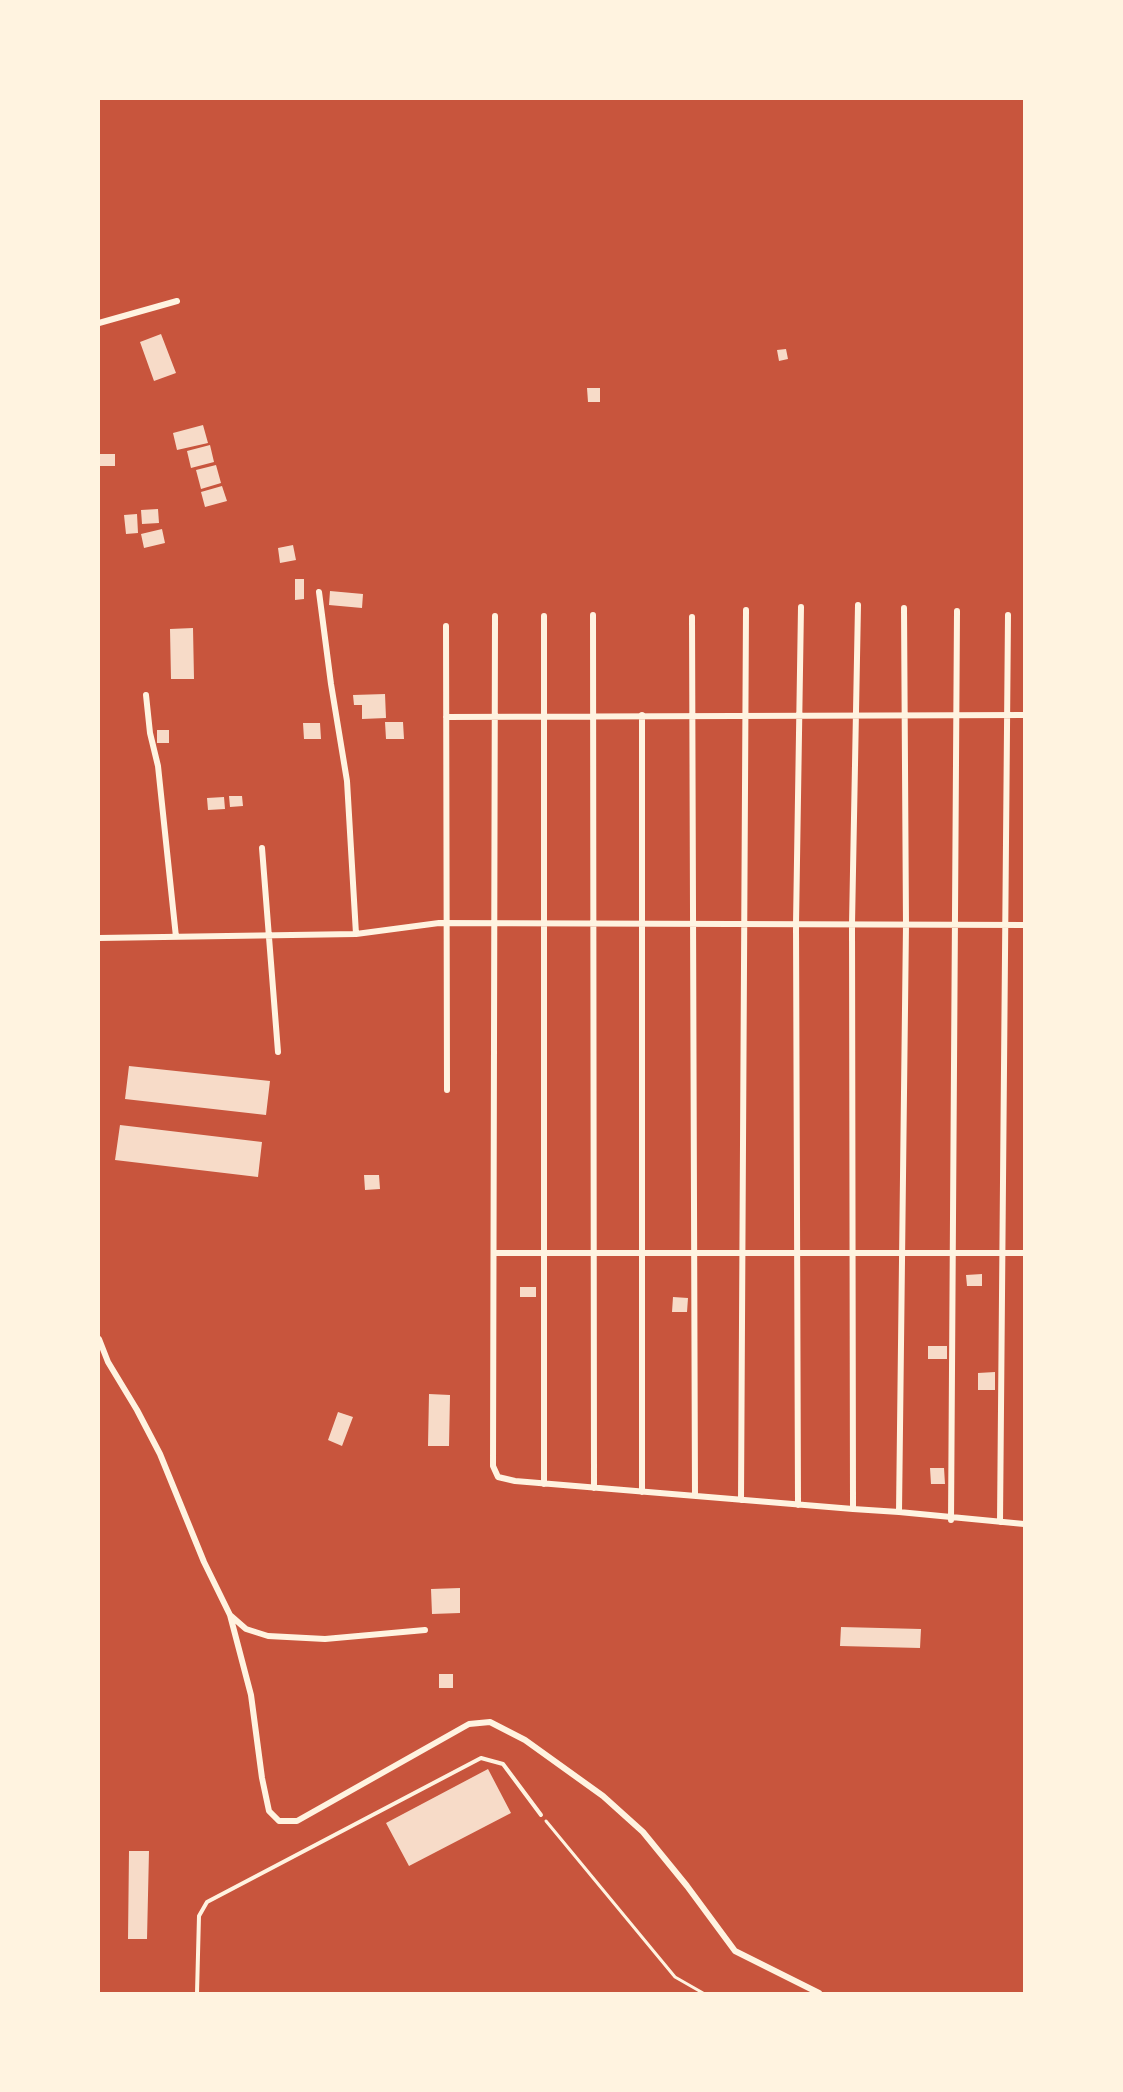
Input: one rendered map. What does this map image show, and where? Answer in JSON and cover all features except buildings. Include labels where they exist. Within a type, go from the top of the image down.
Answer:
[{"type":"street","points":[[99,323],[177,301]]},
{"type":"street","points":[[319,592],[347,781],[356,934]]},
{"type":"street","points":[[853,1509],[852,924],[858,605]]},
{"type":"street","points":[[798,1505],[796,924],[801,606]]},
{"type":"street","points":[[899,1512],[906,925],[904,608]]},
{"type":"street","points":[[741,1500],[746,610]]},
{"type":"street","points":[[951,1519],[957,611]]},
{"type":"street","points":[[593,615],[594,1488]]},
{"type":"street","points":[[1000,1522],[1008,615]]},
{"type":"street","points":[[495,616],[493,1466],[498,1477],[544,1484],[1024,1524]]},
{"type":"street","points":[[544,616],[544,1484]]},
{"type":"street","points":[[692,617],[695,1496]]},
{"type":"street","points":[[446,626],[447,1090]]},
{"type":"street","points":[[146,695],[150,733],[158,766],[176,937]]},
{"type":"street","points":[[446,717],[1024,715]]},
{"type":"street","points":[[642,716],[642,1492]]},
{"type":"street","points":[[262,848],[278,1052]]},
{"type":"street","points":[[99,938],[356,934],[447,923],[1024,925]]},
{"type":"street","points":[[494,1252],[1024,1253]]},
{"type":"street","points":[[99,1339],[108,1362],[160,1454],[204,1562],[230,1615],[251,1695],[262,1778],[269,1811],[279,1821],[297,1821],[469,1724],[490,1722],[525,1740],[594,1790],[643,1832],[687,1886],[735,1952],[819,1993]]},
{"type":"street","points":[[230,1615],[246,1629],[268,1636],[325,1639],[425,1630]]},
{"type":"lane","points":[[197,1993],[199,1916],[207,1902],[481,1758],[502,1764],[541,1815]]},
{"type":"path","points":[[541,1815],[675,1977],[703,1993]]}]
